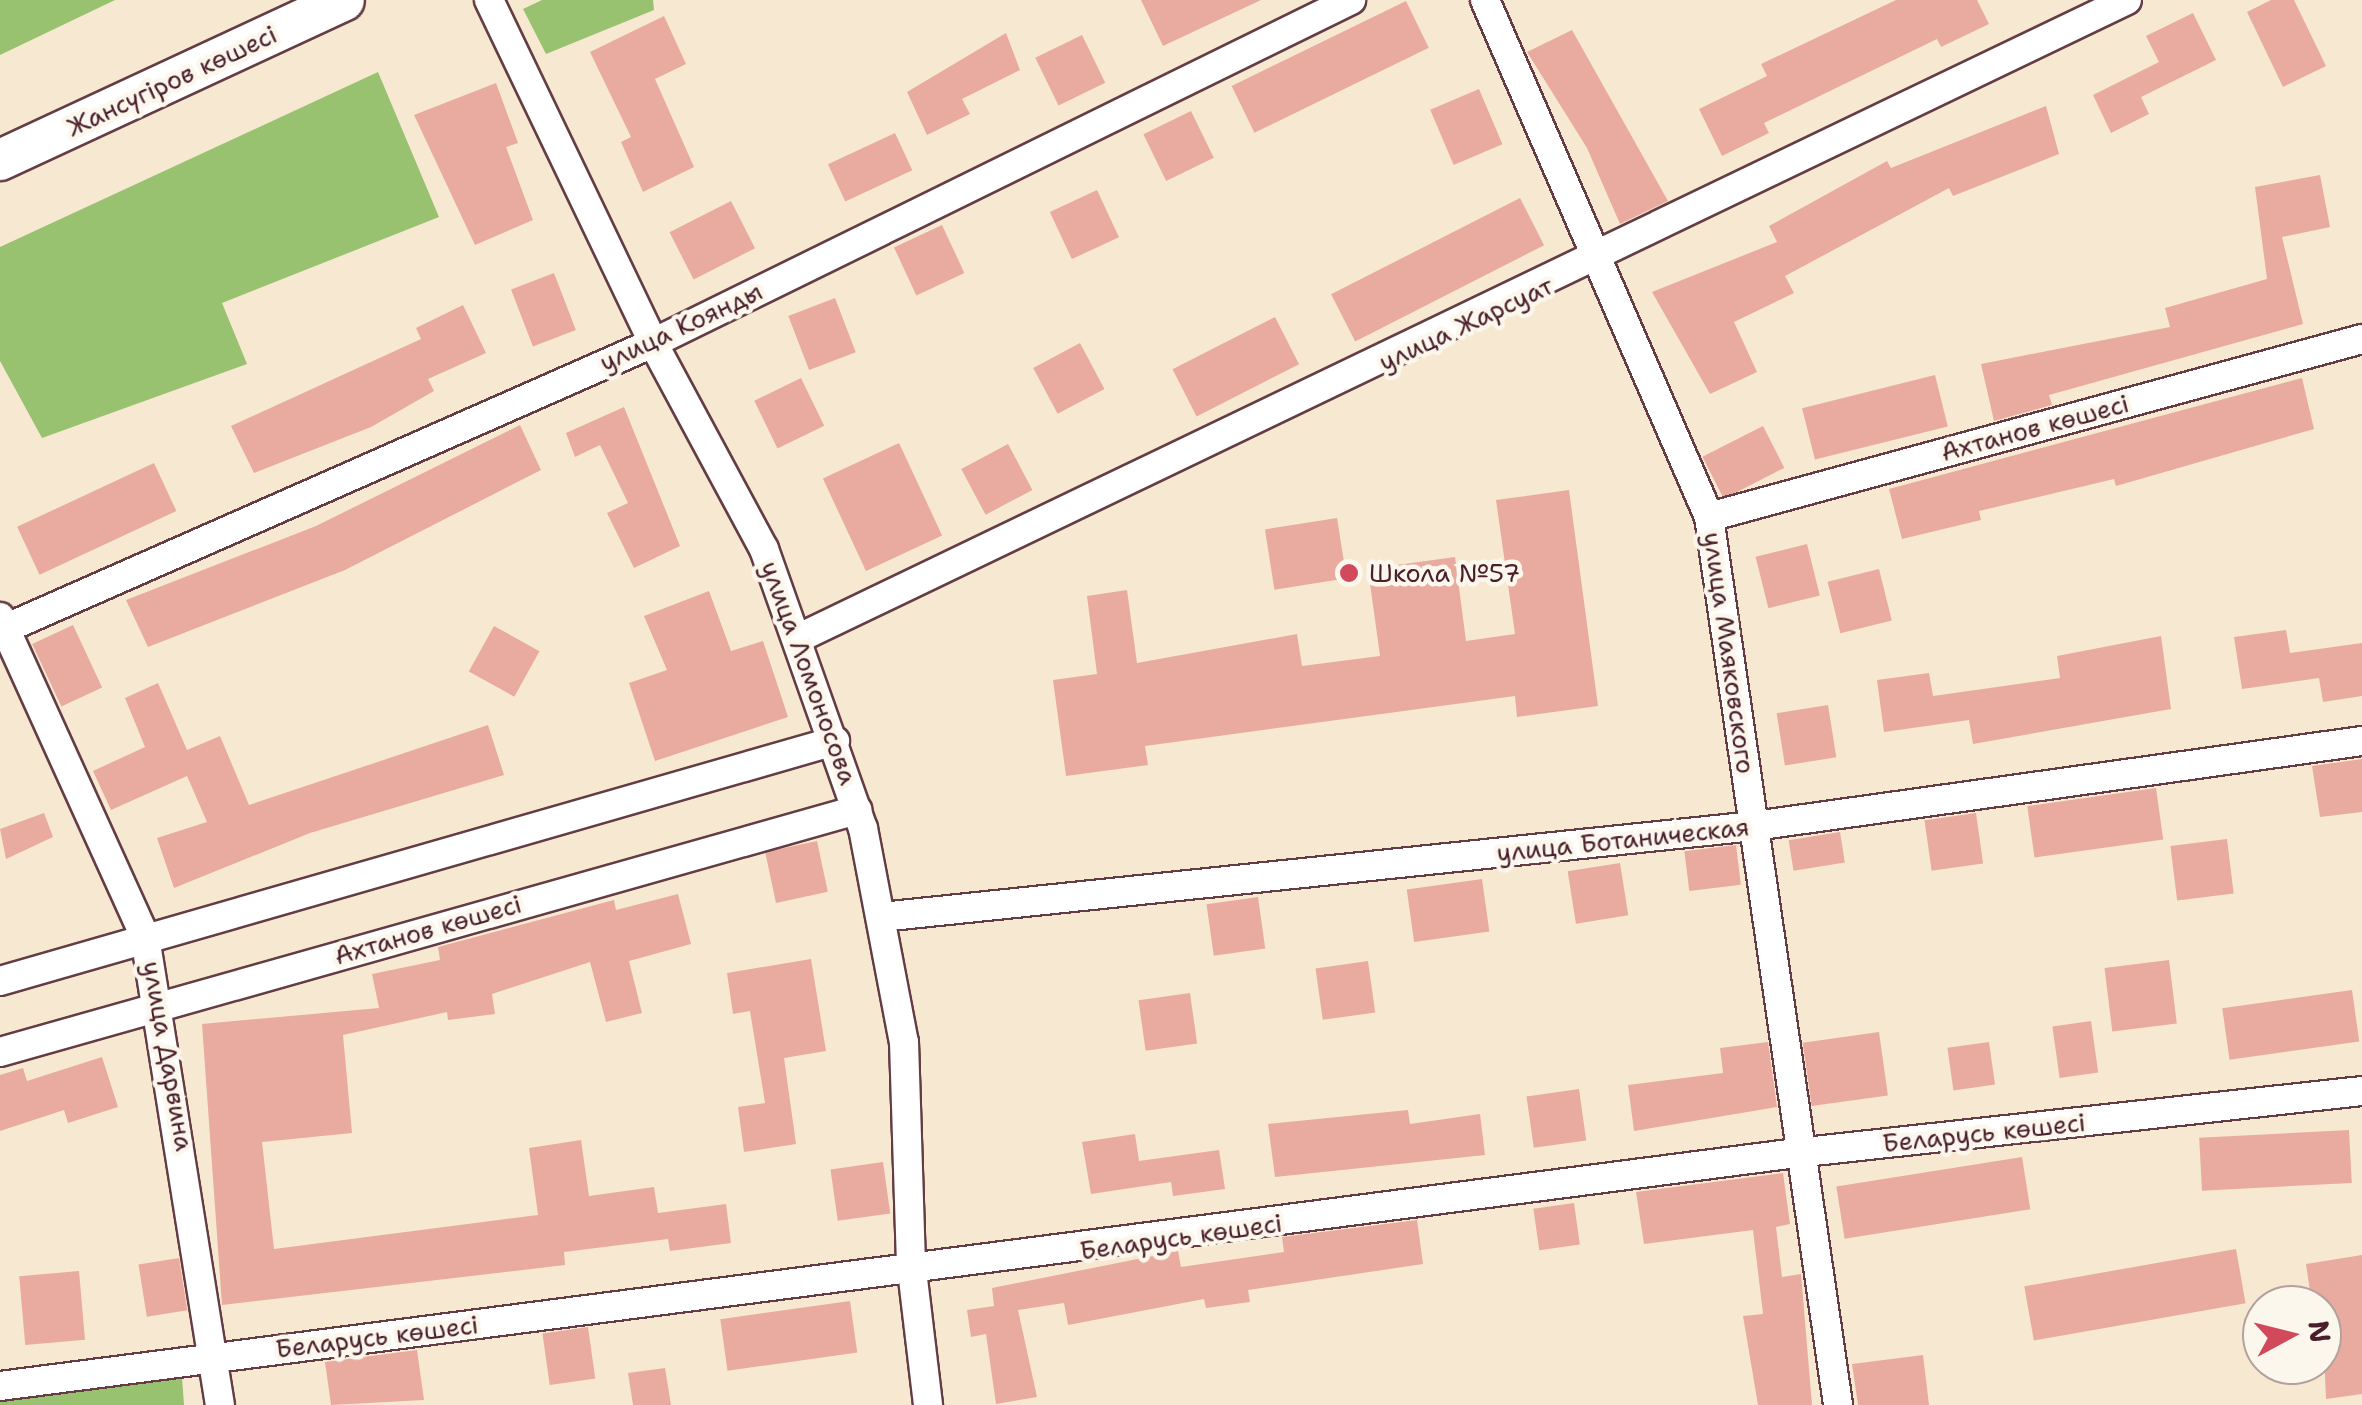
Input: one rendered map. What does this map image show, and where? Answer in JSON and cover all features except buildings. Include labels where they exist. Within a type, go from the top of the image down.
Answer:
[{"type":"main road","name":"Жансүгіров көшесі","points":[[0,160],[344,0]]},
{"type":"street","name":"улица Ломоносова","points":[[490,0],[653,343],[764,549],[801,638],[858,810],[904,1042],[913,1274],[928,1405]]},
{"type":"street","name":"улица Коянды","points":[[2,625],[653,343],[1351,0]]},
{"type":"street","name":"улица Маяковского","points":[[1485,0],[1602,260],[1709,517],[1838,1405]]},
{"type":"street","name":"улица Жарсуат","points":[[801,638],[1602,260],[2127,0]]},
{"type":"street","name":"Ахтанов көшесі","points":[[1709,517],[2362,339]]},
{"type":"street","name":"улица Дарвина","points":[[2,625],[145,938],[162,1004],[216,1356],[220,1405]]},
{"type":"street","points":[[0,981],[835,741]]},
{"type":"street","name":"улица Ботаническая","points":[[881,917],[1754,826],[2362,741]]},
{"type":"street","name":"Ахтанов көшесі","points":[[0,1052],[858,810]]},
{"type":"street","name":"Беларусь көшесі","points":[[0,1386],[216,1356],[913,1274],[1804,1152],[2362,1091]]},
{"type":"green space","points":[[0,0],[115,0],[0,55]]},
{"type":"green space","points":[[542,0],[653,0],[654,10],[546,54],[523,9]]},
{"type":"green space","points":[[378,72],[439,217],[222,303],[247,364],[42,438],[0,361],[0,247]]},
{"type":"green space","points":[[182,1377],[184,1405],[0,1405],[0,1402]]},
{"type":"place","name":"Школа №57","points":[[1349,573]]}]
